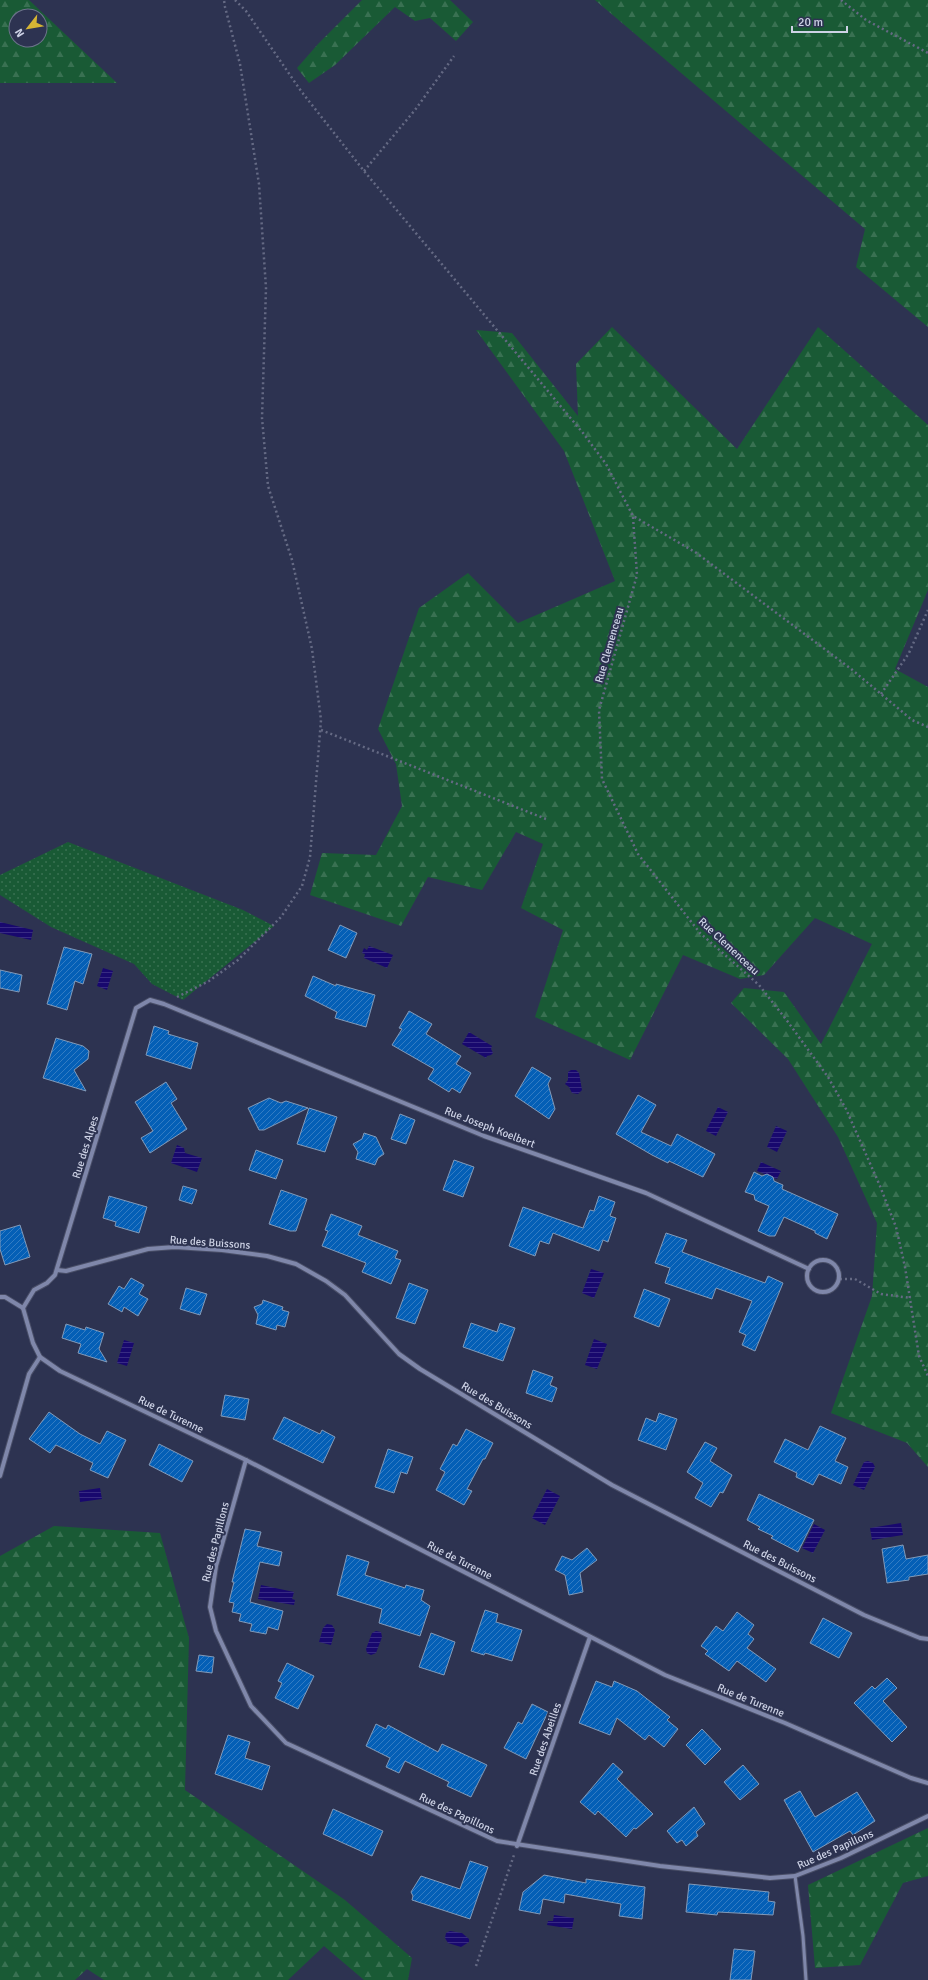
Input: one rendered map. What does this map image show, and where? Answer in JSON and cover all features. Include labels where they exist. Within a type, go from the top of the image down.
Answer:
[{"type":"street","name":"Rue des Alpes","points":[[23,1308],[34,1290],[52,1279],[57,1270],[136,1008],[150,1000],[164,1004]]},
{"type":"street","name":"Rue Joseph Koelbert","points":[[164,1004],[484,1136],[646,1192],[809,1269]]},
{"type":"street","name":"Rue des Buissons","points":[[57,1270],[66,1271],[148,1249],[175,1247],[222,1250],[267,1256],[296,1264],[326,1281],[345,1296],[399,1354],[420,1369],[612,1485],[864,1615],[928,1639]]},
{"type":"street","points":[[826,1260],[830,1262],[838,1269],[840,1279],[838,1284],[830,1292],[819,1292],[810,1286],[807,1275],[809,1269],[816,1262],[826,1260]]},
{"type":"street","points":[[0,1296],[5,1297],[23,1308],[33,1343],[40,1357],[29,1374],[0,1476]]},
{"type":"street","name":"Rue de Turenne","points":[[40,1357],[60,1371],[246,1460],[590,1638],[666,1675],[784,1723],[911,1778],[928,1782]]},
{"type":"street","name":"Rue des Papillons","points":[[246,1460],[216,1566],[210,1607],[216,1631],[251,1706],[286,1743],[497,1841],[517,1846],[660,1866],[770,1878],[795,1876],[841,1858],[928,1816]]},
{"type":"street","name":"Rue des Abeilles","points":[[517,1846],[590,1638]]},
{"type":"lane","points":[[795,1876],[805,1957],[806,1980]]},
{"type":"path","points":[[164,1004],[209,981],[238,960],[281,917],[302,886],[310,857],[321,730],[312,649],[292,560],[268,486],[262,418],[266,288],[259,184],[240,64],[224,0]]},
{"type":"path","points":[[235,0],[246,11],[301,91],[364,171],[583,433],[606,464],[633,516],[695,552],[850,668],[912,720],[928,727]]},
{"type":"path","points":[[841,0],[866,20],[928,53]]},
{"type":"path","points":[[364,171],[415,110],[454,56]]},
{"type":"path","name":"Rue Clemenceau","points":[[633,516],[637,575],[599,710],[602,779],[638,854],[700,933],[759,985],[828,1077],[846,1109],[883,1192],[896,1227],[905,1267],[919,1356],[928,1376]]},
{"type":"path","points":[[881,694],[909,653],[928,610]]},
{"type":"path","points":[[321,730],[546,819]]},
{"type":"path","points":[[840,1279],[855,1278],[881,1294],[910,1298]]},
{"type":"path","points":[[476,1966],[517,1846]]},
{"type":"green space","points":[[0,0],[29,0],[37,8],[8,8],[8,48],[48,48],[48,18],[117,83],[0,83]]},
{"type":"green space","points":[[362,0],[450,0],[473,22],[456,41],[430,18],[415,21],[395,7],[335,65],[309,83],[297,68],[318,44]]},
{"type":"green space","points":[[595,0],[928,0],[928,327],[856,267],[865,229]]},
{"type":"green space","points":[[612,327],[737,449],[818,327],[928,425],[928,590],[895,669],[928,687],[928,1467],[907,1443],[831,1413],[872,1296],[877,1223],[838,1137],[788,1059],[731,1003],[744,988],[784,992],[821,1044],[872,944],[815,918],[764,975],[740,979],[683,955],[630,1060],[535,1017],[563,930],[521,908],[543,844],[516,832],[482,890],[428,877],[401,926],[310,895],[322,853],[376,855],[402,806],[396,764],[378,729],[419,608],[468,573],[518,623],[615,581],[564,451],[476,330],[512,333],[578,416],[576,364]]},
{"type":"green space","points":[[68,842],[243,910],[274,926],[183,1000],[152,984],[134,964],[51,927],[0,895],[0,875]]},
{"type":"green space","points":[[54,1526],[160,1533],[189,1638],[185,1790],[345,1900],[412,1958],[408,1980],[364,1980],[324,1946],[288,1980],[104,1980],[87,1969],[75,1980],[0,1980],[0,1556]]},
{"type":"green space","points":[[928,1828],[928,1876],[903,1883],[860,1965],[815,1968],[808,1885]]},
{"type":"shaded area","points":[[0,922],[33,930],[31,940],[0,933]]},
{"type":"shaded area","points":[[369,946],[393,955],[387,968],[364,958],[365,954],[362,953],[364,948],[367,950]]},
{"type":"shaded area","points":[[103,968],[113,971],[107,990],[97,986]]},
{"type":"shaded area","points":[[469,1032],[492,1046],[491,1049],[493,1053],[486,1058],[462,1044]]},
{"type":"shaded area","points":[[571,1070],[576,1070],[579,1073],[582,1090],[578,1094],[572,1093],[569,1087],[565,1084],[568,1080],[568,1072]]},
{"type":"shaded area","points":[[718,1107],[728,1112],[716,1136],[706,1131]]},
{"type":"shaded area","points":[[776,1126],[787,1131],[777,1152],[767,1147]]},
{"type":"shaded area","points":[[177,1145],[184,1148],[185,1153],[202,1158],[197,1172],[171,1163]]},
{"type":"shaded area","points":[[761,1162],[781,1171],[777,1179],[757,1171]]},
{"type":"shaded area","points":[[591,1269],[604,1273],[594,1298],[582,1293]]},
{"type":"shaded area","points":[[594,1339],[607,1344],[597,1369],[585,1365]]},
{"type":"shaded area","points":[[124,1340],[134,1343],[127,1366],[117,1363]]},
{"type":"shaded area","points":[[868,1461],[873,1463],[875,1467],[864,1490],[853,1485],[864,1462]]},
{"type":"shaded area","points":[[100,1488],[102,1499],[80,1502],[79,1491]]},
{"type":"shaded area","points":[[547,1489],[560,1496],[545,1525],[532,1518]]},
{"type":"shaded area","points":[[901,1523],[903,1535],[872,1540],[870,1528]]},
{"type":"shaded area","points":[[814,1524],[825,1530],[813,1553],[802,1548]]},
{"type":"shaded area","points":[[261,1585],[294,1592],[292,1599],[295,1600],[294,1605],[258,1599]]},
{"type":"shaded area","points":[[327,1624],[332,1625],[335,1630],[331,1645],[319,1642],[323,1628]]},
{"type":"shaded area","points":[[376,1631],[381,1632],[382,1637],[376,1653],[371,1655],[367,1653],[366,1649],[372,1633]]},
{"type":"shaded area","points":[[554,1915],[574,1918],[572,1929],[547,1925],[548,1921],[553,1921]]},
{"type":"shaded area","points":[[450,1931],[462,1933],[469,1939],[469,1942],[461,1947],[448,1943],[445,1938],[446,1933]]},
{"type":"building","points":[[340,925],[357,933],[346,958],[328,950]]},
{"type":"building","points":[[64,947],[92,954],[83,984],[75,981],[67,1010],[47,1004]]},
{"type":"building","points":[[0,970],[22,975],[19,992],[0,988]]},
{"type":"building","points":[[313,976],[336,986],[336,984],[375,995],[366,1027],[335,1018],[337,1012],[305,996]]},
{"type":"building","points":[[409,1011],[432,1024],[426,1034],[461,1056],[456,1064],[471,1073],[460,1093],[452,1088],[449,1092],[428,1079],[434,1069],[392,1045],[402,1029],[399,1028]]},
{"type":"building","points":[[154,1026],[169,1031],[168,1034],[198,1043],[191,1069],[146,1055]]},
{"type":"building","points":[[56,1038],[83,1046],[89,1051],[88,1059],[74,1070],[86,1091],[43,1078]]},
{"type":"building","points":[[532,1067],[551,1078],[548,1084],[555,1109],[549,1119],[515,1096]]},
{"type":"building","points":[[166,1082],[177,1099],[171,1103],[187,1129],[150,1153],[141,1138],[153,1131],[135,1102]]},
{"type":"building","points":[[638,1095],[656,1105],[641,1132],[671,1146],[677,1134],[715,1154],[703,1177],[669,1161],[668,1163],[616,1134]]},
{"type":"building","points":[[269,1098],[281,1103],[286,1101],[308,1108],[264,1130],[259,1130],[248,1108]]},
{"type":"building","points":[[309,1108],[337,1117],[325,1152],[297,1144]]},
{"type":"building","points":[[400,1114],[415,1120],[406,1144],[391,1139]]},
{"type":"building","points":[[364,1133],[376,1137],[384,1154],[378,1158],[375,1165],[356,1159],[358,1152],[353,1144],[362,1139]]},
{"type":"building","points":[[256,1150],[283,1160],[276,1179],[249,1170]]},
{"type":"building","points":[[454,1160],[474,1167],[463,1197],[443,1190]]},
{"type":"building","points":[[754,1172],[762,1176],[767,1174],[773,1177],[774,1181],[783,1185],[782,1189],[838,1214],[827,1239],[815,1233],[815,1231],[784,1217],[775,1236],[769,1236],[758,1231],[769,1206],[755,1200],[754,1195],[745,1192]]},
{"type":"building","points":[[183,1186],[197,1190],[192,1204],[179,1200]]},
{"type":"building","points":[[281,1190],[307,1199],[296,1231],[290,1231],[269,1224]]},
{"type":"building","points":[[109,1196],[147,1207],[139,1233],[115,1226],[116,1222],[103,1218]]},
{"type":"building","points":[[599,1196],[615,1202],[610,1216],[616,1218],[608,1242],[603,1240],[599,1251],[553,1233],[549,1244],[540,1241],[535,1256],[509,1246],[523,1207],[583,1228],[590,1210],[594,1211]]},
{"type":"building","points":[[331,1214],[362,1226],[358,1235],[398,1251],[395,1258],[401,1260],[391,1284],[362,1272],[366,1263],[322,1246],[328,1231],[325,1230]]},
{"type":"building","points":[[20,1225],[30,1257],[5,1265],[0,1249],[0,1231]]},
{"type":"building","points":[[666,1233],[687,1240],[682,1252],[765,1283],[768,1276],[783,1283],[755,1351],[742,1345],[746,1335],[739,1332],[752,1301],[716,1288],[712,1299],[665,1283],[670,1268],[655,1263]]},
{"type":"building","points":[[131,1278],[144,1285],[139,1294],[148,1299],[138,1316],[124,1307],[122,1312],[108,1304],[119,1286],[124,1289]]},
{"type":"building","points":[[409,1283],[428,1290],[415,1324],[396,1318]]},
{"type":"building","points":[[186,1288],[207,1294],[200,1315],[180,1309]]},
{"type":"building","points":[[644,1289],[670,1299],[659,1327],[634,1317]]},
{"type":"building","points":[[263,1300],[283,1307],[282,1310],[289,1312],[285,1327],[277,1325],[276,1330],[256,1324],[258,1315],[254,1307],[262,1304]]},
{"type":"building","points":[[471,1323],[497,1332],[500,1323],[515,1328],[503,1361],[463,1347]]},
{"type":"building","points":[[66,1324],[85,1330],[86,1327],[104,1333],[99,1349],[107,1362],[78,1353],[81,1344],[62,1338]]},
{"type":"building","points":[[533,1370],[553,1377],[550,1385],[557,1388],[552,1402],[526,1393]]},
{"type":"building","points":[[225,1395],[249,1399],[245,1420],[221,1416]]},
{"type":"building","points":[[49,1412],[80,1434],[100,1444],[107,1431],[126,1440],[108,1478],[90,1470],[93,1463],[56,1445],[50,1453],[29,1439]]},
{"type":"building","points":[[659,1413],[677,1419],[666,1450],[638,1440],[646,1418],[656,1422]]},
{"type":"building","points":[[284,1417],[320,1434],[322,1430],[335,1437],[323,1463],[273,1439]]},
{"type":"building","points":[[820,1426],[846,1438],[835,1461],[848,1467],[841,1484],[819,1474],[813,1485],[796,1477],[797,1473],[774,1462],[785,1439],[808,1450]]},
{"type":"building","points":[[466,1429],[493,1443],[467,1489],[472,1491],[464,1505],[436,1490],[445,1472],[440,1469],[453,1444],[457,1446]]},
{"type":"building","points":[[705,1442],[717,1448],[710,1461],[732,1475],[723,1493],[720,1492],[711,1507],[695,1498],[703,1483],[687,1472]]},
{"type":"building","points":[[159,1444],[193,1461],[182,1482],[149,1465]]},
{"type":"building","points":[[388,1449],[413,1457],[407,1474],[401,1472],[394,1493],[375,1487]]},
{"type":"building","points":[[759,1494],[814,1520],[798,1552],[771,1538],[773,1536],[758,1529],[760,1527],[747,1520]]},
{"type":"building","points":[[245,1529],[261,1532],[257,1546],[282,1552],[279,1566],[260,1562],[250,1602],[283,1611],[278,1630],[268,1627],[266,1634],[250,1631],[252,1624],[239,1621],[241,1614],[232,1612],[234,1603],[229,1602],[234,1582],[232,1582]]},
{"type":"building","points":[[903,1545],[906,1559],[928,1555],[928,1574],[909,1577],[909,1580],[887,1583],[882,1549]]},
{"type":"building","points":[[587,1548],[597,1560],[580,1573],[583,1592],[569,1595],[565,1575],[555,1570],[562,1556],[572,1560]]},
{"type":"building","points":[[347,1555],[369,1562],[365,1575],[405,1588],[406,1585],[424,1590],[421,1600],[430,1606],[420,1636],[379,1623],[382,1609],[337,1595]]},
{"type":"building","points":[[485,1610],[498,1614],[496,1622],[522,1630],[512,1661],[485,1653],[484,1655],[471,1651]]},
{"type":"building","points":[[737,1612],[754,1625],[748,1634],[754,1639],[747,1648],[776,1669],[766,1682],[737,1661],[729,1671],[705,1654],[708,1651],[701,1646],[716,1626],[723,1631]]},
{"type":"building","points":[[823,1618],[852,1633],[839,1658],[810,1643]]},
{"type":"building","points":[[431,1633],[455,1642],[444,1675],[419,1667]]},
{"type":"building","points":[[199,1655],[214,1657],[212,1673],[196,1671]]},
{"type":"building","points":[[287,1663],[314,1676],[298,1709],[275,1698],[282,1683],[278,1681]]},
{"type":"building","points":[[887,1678],[897,1688],[883,1701],[907,1727],[892,1742],[854,1703],[872,1686],[875,1689]]},
{"type":"building","points":[[596,1681],[612,1687],[614,1681],[637,1691],[670,1717],[667,1720],[678,1729],[664,1747],[649,1735],[645,1740],[617,1718],[610,1735],[579,1723]]},
{"type":"building","points":[[532,1704],[548,1712],[526,1759],[504,1748],[518,1722],[522,1724]]},
{"type":"building","points":[[376,1724],[386,1729],[388,1725],[438,1752],[442,1744],[487,1765],[471,1797],[447,1786],[449,1782],[405,1761],[399,1773],[386,1767],[390,1758],[366,1746]]},
{"type":"building","points":[[702,1729],[721,1749],[705,1765],[686,1745]]},
{"type":"building","points":[[228,1735],[250,1742],[245,1758],[270,1766],[262,1790],[215,1774]]},
{"type":"building","points":[[613,1763],[623,1772],[617,1779],[653,1814],[636,1829],[634,1828],[626,1837],[598,1811],[595,1815],[580,1802]]},
{"type":"building","points":[[743,1765],[759,1784],[740,1800],[724,1782]]},
{"type":"building","points":[[800,1791],[815,1817],[857,1792],[875,1821],[853,1835],[850,1831],[813,1852],[784,1800]]},
{"type":"building","points":[[694,1807],[705,1824],[696,1832],[698,1836],[686,1846],[682,1840],[677,1843],[667,1831]]},
{"type":"building","points":[[333,1809],[383,1831],[372,1856],[323,1834]]},
{"type":"building","points":[[470,1861],[488,1867],[470,1919],[412,1900],[413,1896],[411,1892],[421,1876],[460,1889]]},
{"type":"building","points":[[544,1875],[586,1883],[586,1879],[645,1887],[642,1919],[619,1916],[621,1904],[565,1894],[564,1903],[543,1899],[540,1914],[519,1910],[523,1892]]},
{"type":"building","points":[[689,1884],[769,1892],[768,1901],[775,1902],[773,1915],[718,1912],[717,1915],[686,1912]]},
{"type":"building","points":[[734,1949],[755,1951],[751,1980],[730,1980]]}]
